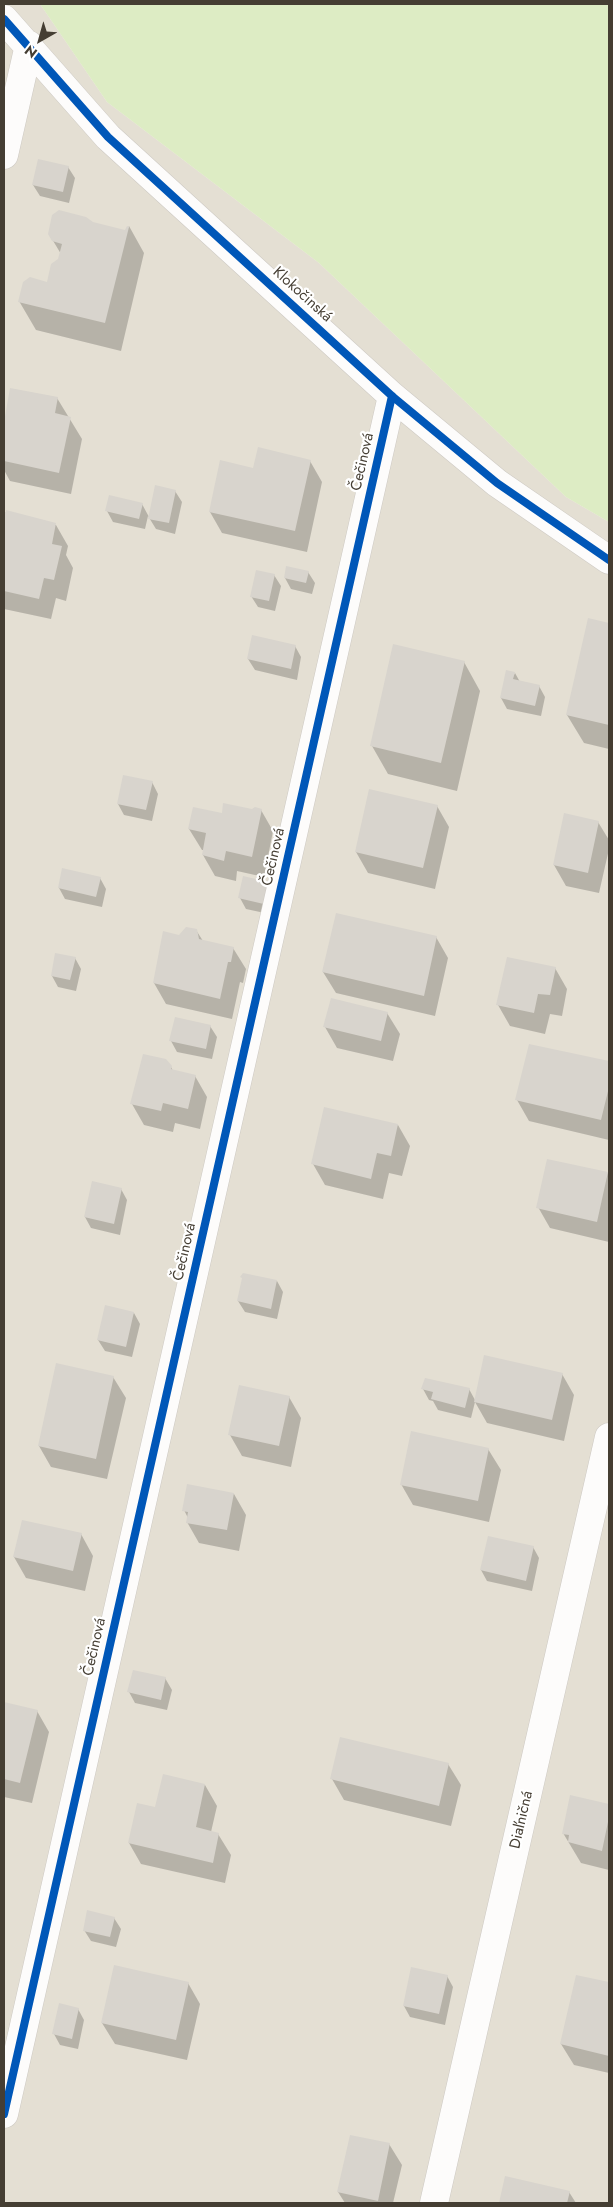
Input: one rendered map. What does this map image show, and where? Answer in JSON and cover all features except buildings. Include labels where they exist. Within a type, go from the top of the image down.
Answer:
[{"type":"street","name":"Klokočinská","points":[[4,19],[29,45],[108,137],[392,396],[497,483],[609,560]]},
{"type":"street","points":[[4,155],[29,45]]},
{"type":"street","name":"Čečinová","points":[[4,2114],[392,396]]},
{"type":"street","name":"Diaľničná","points":[[434,2203],[609,1437]]},
{"type":"shaded area","points":[[4,4],[40,4],[107,102],[319,263],[566,497],[609,522],[609,2203],[4,2203]]},
{"type":"green space","points":[[40,4],[609,4],[609,522],[566,497],[319,263],[107,102]]},
{"type":"cycle path","points":[[4,19],[108,137],[392,396],[497,483],[609,560]]},
{"type":"cycle path","points":[[4,2114],[392,396]]}]
